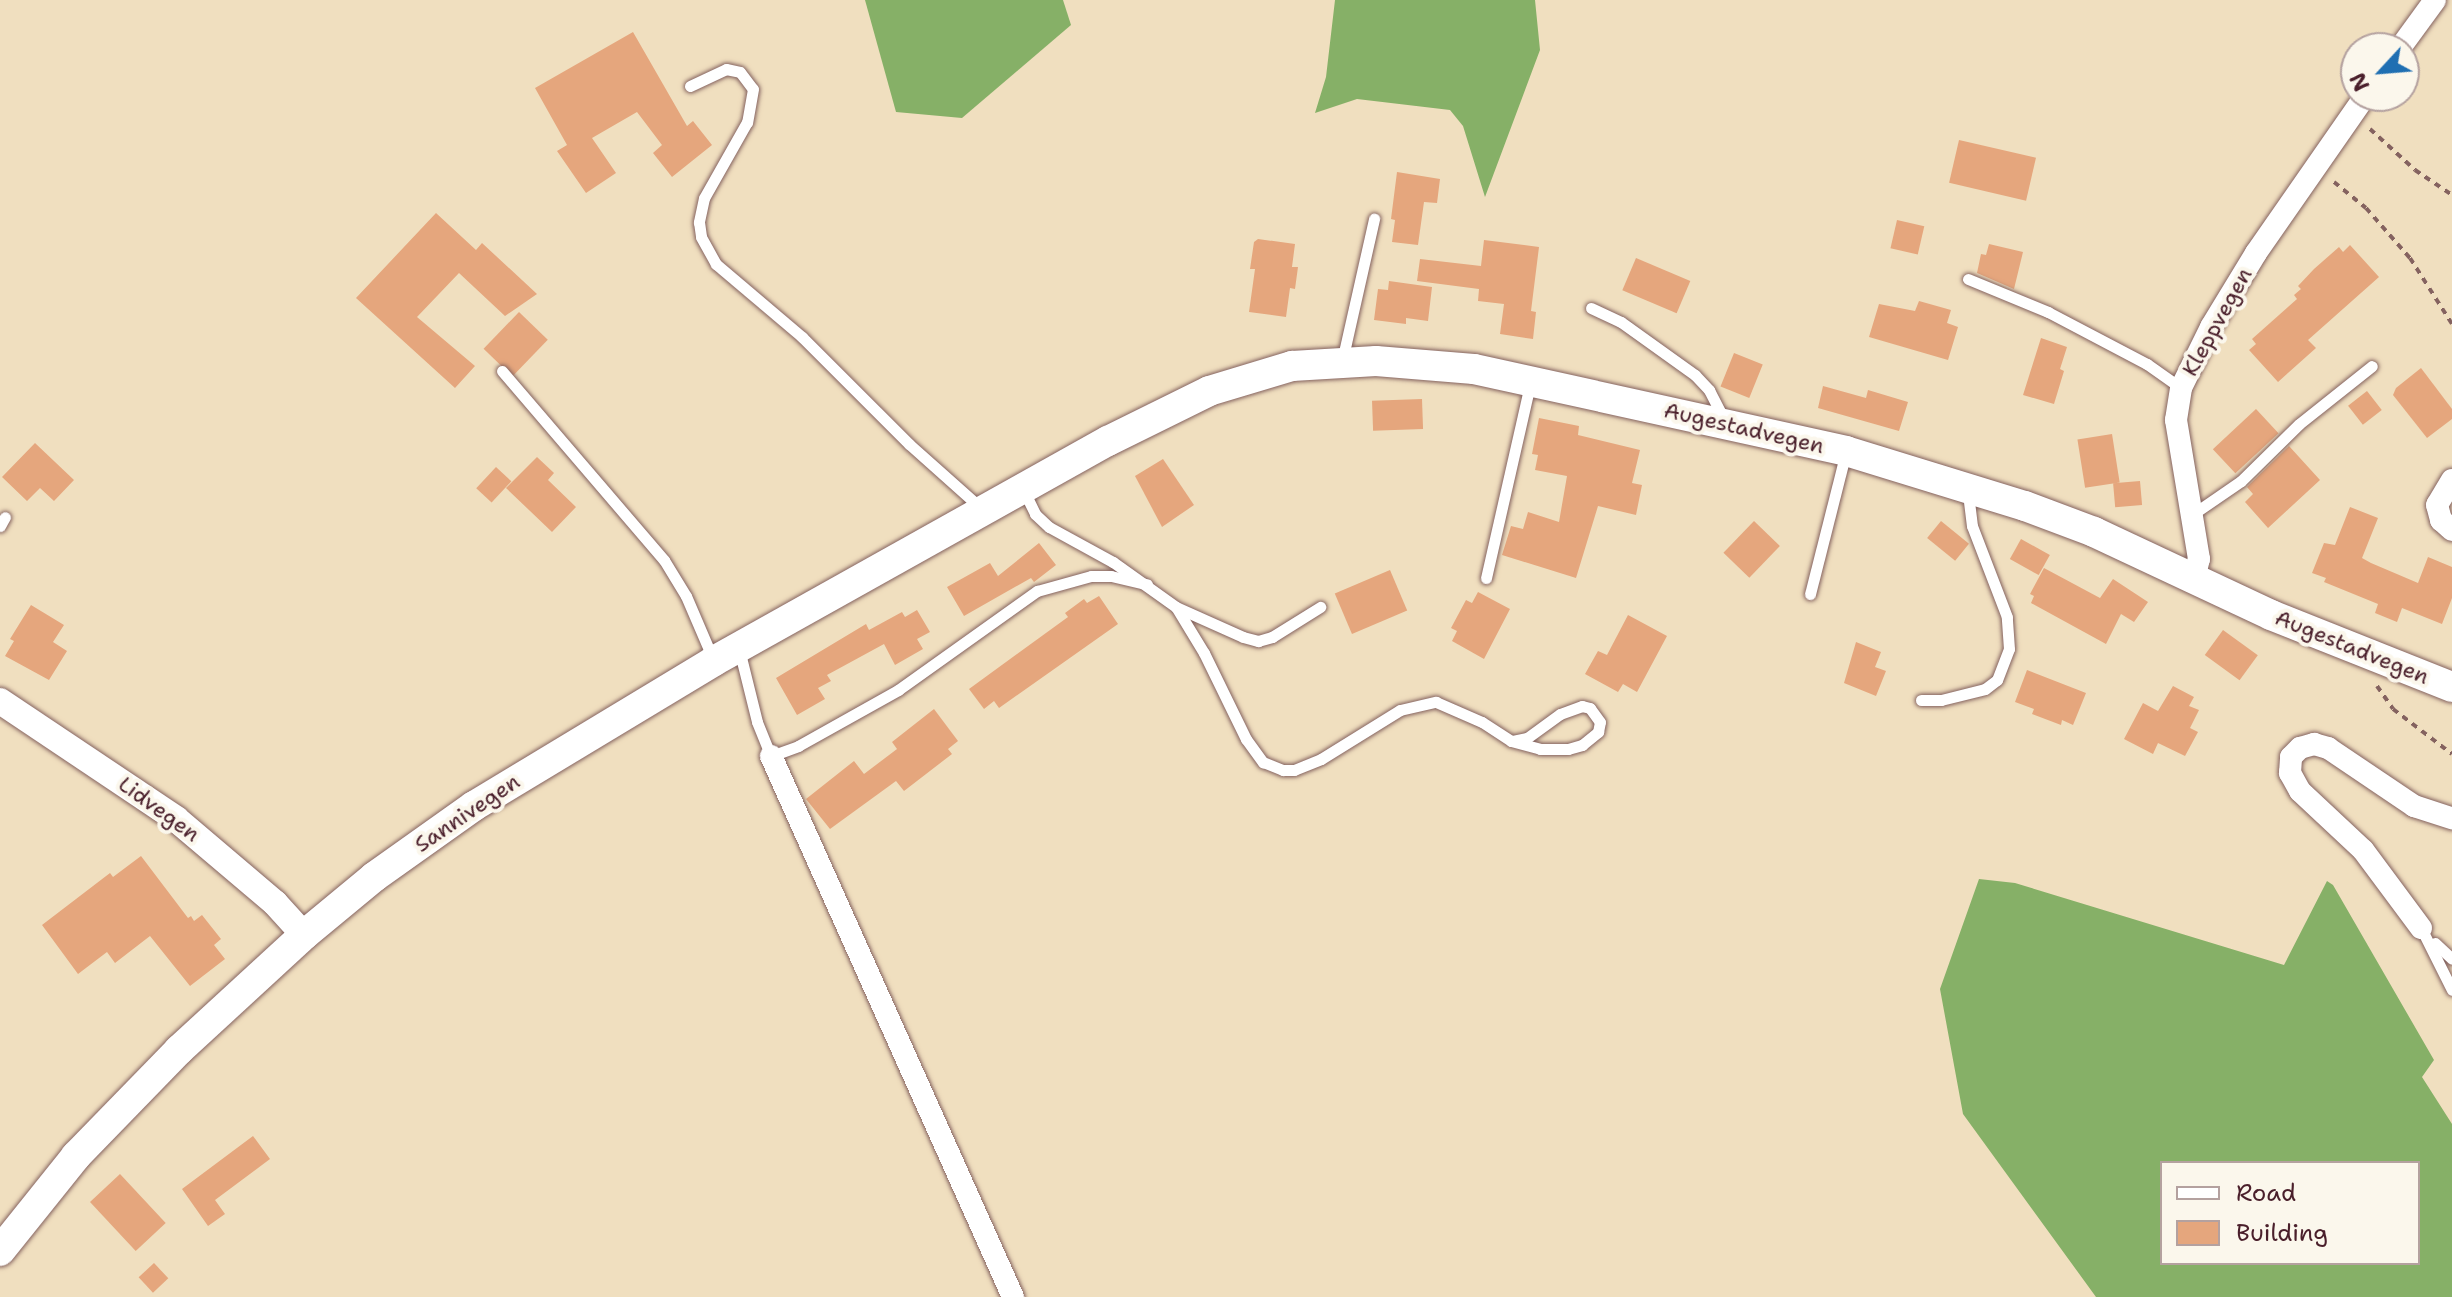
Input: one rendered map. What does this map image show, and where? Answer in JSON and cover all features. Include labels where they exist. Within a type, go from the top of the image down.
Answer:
[{"type":"main road","name":"Augestadvegen","points":[[1023,488],[1209,391],[1292,366],[1342,362],[1474,369],[1725,422],[1846,451],[1968,487],[2094,532],[2358,652],[2452,687]]},
{"type":"main road","name":"Sannivegen","points":[[0,1251],[109,1119],[304,935],[374,877],[474,806],[726,654],[1023,488]]},
{"type":"street","points":[[2412,32],[2435,0]]},
{"type":"street","name":"Kleppvegen","points":[[2194,580],[2199,559],[2176,420],[2181,388],[2211,327],[2248,265],[2354,112]]},
{"type":"street","points":[[2452,480],[2437,505],[2441,520],[2452,530]]},
{"type":"street","name":"Lidvegen","points":[[0,701],[176,819],[264,893],[304,935]]},
{"type":"street","points":[[2421,928],[2363,850],[2300,791],[2290,773],[2291,757],[2300,748],[2314,744],[2328,748],[2414,806],[2452,818]]},
{"type":"street","points":[[771,756],[1013,1297]]},
{"type":"lane","points":[[690,86],[726,69],[740,72],[753,89],[747,122],[704,198],[699,222],[701,237],[716,264],[802,337],[909,444],[984,510]]},
{"type":"lane","points":[[1342,362],[1374,219]]},
{"type":"lane","points":[[1968,279],[2048,312],[2147,364],[2181,388]]},
{"type":"lane","points":[[1591,308],[1621,322],[1695,375],[1709,390],[1725,422]]},
{"type":"lane","points":[[2193,514],[2241,481],[2299,424],[2372,366]]},
{"type":"lane","points":[[502,371],[664,560],[726,654],[771,756],[811,739],[898,690],[1037,591],[1091,576],[1111,576],[1147,584]]},
{"type":"lane","points":[[1486,578],[1531,380]]},
{"type":"lane","points":[[1810,594],[1846,451]]},
{"type":"lane","points":[[1921,700],[1941,700],[1985,689],[2005,667],[2009,649],[2007,617],[1972,526],[1968,487]]},
{"type":"lane","points":[[1023,488],[1035,514],[1049,527],[1147,584],[1176,607],[1258,641],[1272,637],[1320,607]]},
{"type":"lane","points":[[1176,607],[1204,653],[1246,739],[1263,762],[1294,770],[1321,759],[1400,710],[1436,702],[1482,722],[1511,741],[1540,749],[1568,749],[1591,738],[1598,732],[1600,722],[1590,708],[1582,706],[1560,714],[1527,738],[1511,741]]},
{"type":"lane","points":[[2421,928],[2452,959]]},
{"type":"lane","points":[[2421,928],[2452,990]]},
{"type":"path","points":[[2365,112],[2415,170],[2452,195]]},
{"type":"path","points":[[2316,168],[2366,208],[2410,258],[2452,324]]},
{"type":"path","points":[[2358,652],[2393,709],[2452,754]]},
{"type":"green space","points":[[865,0],[1063,0],[1071,25],[962,118],[896,112]]},
{"type":"green space","points":[[1335,0],[1535,0],[1540,50],[1485,197],[1463,126],[1450,110],[1357,99],[1315,113],[1326,77]]},
{"type":"green space","points":[[1979,879],[2015,883],[2284,965],[2327,881],[2333,885],[2434,1060],[2422,1077],[2452,1124],[2452,1297],[2096,1297],[1963,1114],[1940,989]]},
{"type":"building","points":[[633,32],[687,126],[693,121],[712,145],[672,177],[653,153],[662,145],[637,112],[592,138],[616,173],[586,193],[557,151],[567,145],[535,88]]},
{"type":"building","points":[[1959,140],[2036,158],[2026,201],[1949,183]]},
{"type":"building","points":[[1397,172],[1440,179],[1437,203],[1424,202],[1418,245],[1392,242],[1395,220],[1391,219]]},
{"type":"building","points":[[436,213],[476,250],[482,243],[537,294],[505,316],[459,273],[417,317],[475,366],[455,388],[356,298]]},
{"type":"building","points":[[1897,220],[1924,226],[1918,255],[1890,248]]},
{"type":"building","points":[[1258,239],[1295,244],[1292,267],[1298,267],[1295,289],[1290,288],[1286,317],[1249,312],[1255,269],[1250,269],[1254,242]]},
{"type":"building","points":[[1484,240],[1539,247],[1531,311],[1536,312],[1533,339],[1500,334],[1504,304],[1478,301],[1479,289],[1417,281],[1420,259],[1481,266]]},
{"type":"building","points":[[1989,244],[2023,252],[2014,289],[1977,273],[1981,254],[1986,255]]},
{"type":"building","points":[[2350,245],[2379,277],[2308,340],[2316,348],[2278,382],[2249,350],[2256,344],[2252,339],[2297,299],[2294,295],[2301,289],[2298,286],[2314,269],[2339,247],[2343,252]]},
{"type":"building","points":[[1636,258],[1690,281],[1677,313],[1622,290]]},
{"type":"building","points":[[1389,281],[1432,287],[1428,321],[1406,318],[1406,324],[1374,320],[1378,289],[1388,290]]},
{"type":"building","points":[[1919,301],[1951,310],[1947,323],[1958,327],[1948,360],[1869,337],[1879,304],[1915,311]]},
{"type":"building","points":[[519,312],[548,340],[512,376],[484,349]]},
{"type":"building","points":[[2041,338],[2067,347],[2060,369],[2064,371],[2054,404],[2023,395]]},
{"type":"building","points":[[1734,353],[1763,365],[1749,398],[1721,386]]},
{"type":"building","points":[[2421,368],[2452,409],[2452,419],[2427,438],[2393,395],[2396,388]]},
{"type":"building","points":[[1823,386],[1866,398],[1868,390],[1908,402],[1899,431],[1818,408]]},
{"type":"building","points":[[2367,391],[2382,410],[2363,425],[2348,406]]},
{"type":"building","points":[[1422,399],[1423,429],[1373,431],[1372,401]]},
{"type":"building","points":[[2256,409],[2279,433],[2235,473],[2213,449]]},
{"type":"building","points":[[1539,418],[1579,426],[1578,435],[1640,450],[1632,483],[1642,485],[1636,515],[1598,506],[1576,578],[1502,555],[1511,526],[1523,529],[1528,512],[1559,522],[1567,476],[1535,470],[1538,455],[1532,454]]},
{"type":"building","points":[[2112,434],[2120,482],[2085,488],[2077,439]]},
{"type":"building","points":[[35,443],[74,480],[54,501],[40,488],[27,501],[2,477]]},
{"type":"building","points":[[2289,446],[2320,480],[2268,528],[2245,502],[2253,494],[2247,487]]},
{"type":"building","points":[[537,457],[554,473],[548,480],[576,507],[552,532],[506,488]]},
{"type":"building","points":[[1163,459],[1194,505],[1162,527],[1135,476]]},
{"type":"building","points":[[496,467],[511,481],[492,503],[476,488]]},
{"type":"building","points":[[2140,481],[2142,505],[2115,507],[2113,483]]},
{"type":"building","points":[[2350,507],[2378,518],[2362,558],[2418,583],[2428,557],[2452,567],[2452,598],[2442,624],[2402,608],[2397,622],[2375,613],[2378,604],[2324,582],[2326,578],[2312,573],[2324,543],[2335,545]]},
{"type":"building","points":[[1754,521],[1780,546],[1749,578],[1723,553]]},
{"type":"building","points":[[1941,521],[1969,544],[1955,561],[1927,538]]},
{"type":"building","points":[[2021,539],[2050,555],[2039,575],[2010,559]]},
{"type":"building","points":[[1039,543],[1056,565],[1034,582],[1031,578],[964,616],[947,587],[990,563],[998,576]]},
{"type":"building","points":[[2044,568],[2100,598],[2113,579],[2148,602],[2134,622],[2121,614],[2106,644],[2031,603],[2034,596],[2030,594]]},
{"type":"building","points":[[1390,570],[1407,611],[1352,634],[1335,593]]},
{"type":"building","points":[[1478,592],[1510,609],[1484,659],[1452,641],[1457,631],[1451,628],[1466,600],[1472,603]]},
{"type":"building","points":[[1099,596],[1118,624],[999,708],[994,701],[984,709],[969,689],[1068,617],[1065,613],[1084,599],[1087,603]]},
{"type":"building","points":[[31,605],[64,625],[53,642],[67,651],[49,680],[5,656],[14,641],[10,639]]},
{"type":"building","points":[[917,610],[930,632],[917,639],[923,649],[895,665],[884,644],[827,675],[831,681],[818,688],[825,699],[797,715],[776,678],[866,624],[869,630],[902,612],[905,617]]},
{"type":"building","points":[[1628,615],[1667,636],[1637,692],[1623,684],[1618,692],[1585,674],[1598,651],[1607,655]]},
{"type":"building","points":[[2223,630],[2258,655],[2240,680],[2205,655]]},
{"type":"building","points":[[1856,642],[1881,652],[1875,667],[1886,671],[1876,696],[1844,683]]},
{"type":"building","points":[[2027,670],[2086,693],[2073,725],[2062,720],[2061,725],[2032,714],[2034,709],[2015,702]]},
{"type":"building","points":[[2173,686],[2194,697],[2189,706],[2199,710],[2190,728],[2198,732],[2185,756],[2158,743],[2153,754],[2124,739],[2143,703],[2158,711]]},
{"type":"building","points":[[934,709],[958,741],[948,749],[952,754],[904,791],[896,781],[830,829],[806,799],[854,761],[864,774],[897,749],[892,742]]},
{"type":"building","points":[[141,856],[188,918],[191,916],[194,921],[202,915],[221,939],[214,945],[225,959],[190,986],[150,936],[115,963],[107,952],[78,974],[42,925],[110,873],[113,877]]},
{"type":"building","points":[[253,1136],[270,1159],[215,1200],[225,1214],[208,1226],[182,1189]]},
{"type":"building","points":[[120,1174],[166,1223],[136,1251],[90,1202]]},
{"type":"building","points":[[154,1263],[168,1278],[153,1293],[139,1277]]}]
